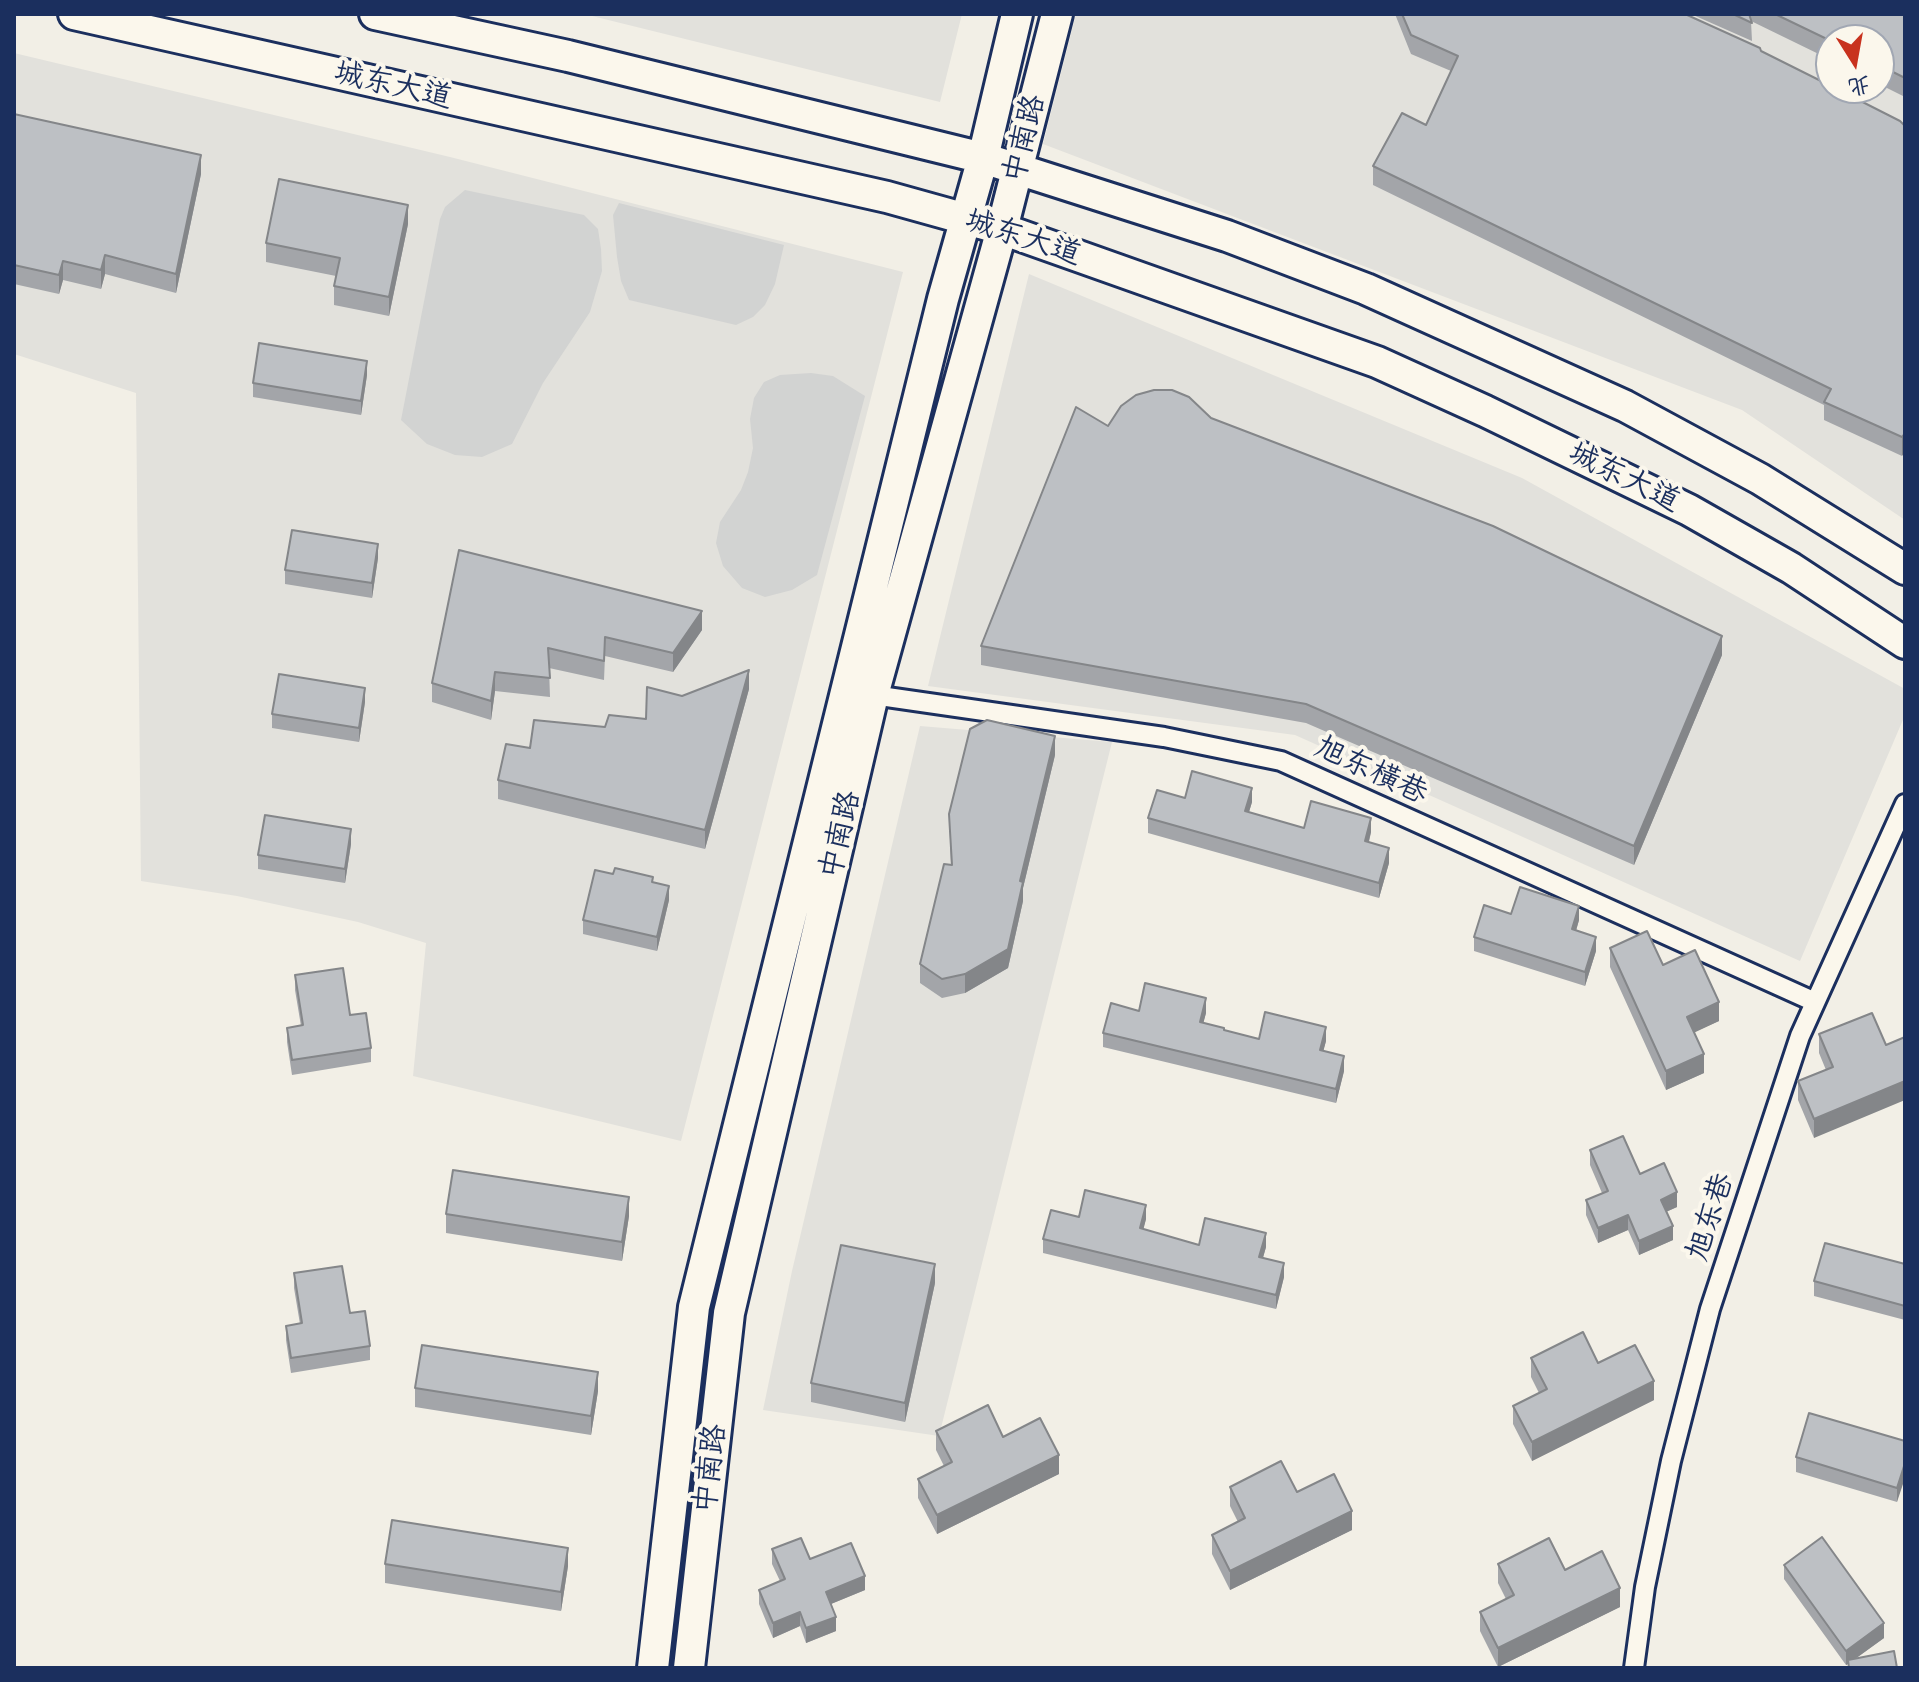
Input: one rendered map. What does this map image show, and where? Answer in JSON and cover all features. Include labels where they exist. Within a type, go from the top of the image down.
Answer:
[{"type":"main road","name":"城东大道","points":[[74,14],[887,197],[1002,229],[1377,362],[1485,411],[1689,510],[1791,568],[1905,643]]},
{"type":"main road","name":"城东大道","points":[[375,14],[568,56],[983,158],[1227,236],[1366,289],[1625,406],[1760,479],[1905,569]]},
{"type":"main road","name":"中南路","points":[[653,1668],[694,1307],[943,299],[983,158],[1017,14]]},
{"type":"main road","name":"中南路","points":[[689,1668],[729,1313],[873,695],[1002,229],[1057,14]]},
{"type":"street","name":"旭东横巷","points":[[873,695],[1164,737],[1281,761],[1815,1002]]},
{"type":"street","name":"旭东巷","points":[[1634,1668],[1645,1587],[1671,1461],[1710,1309],[1800,1036],[1905,804]]},
{"type":"shaded area","points":[[584,14],[962,14],[940,102]]},
{"type":"shaded area","points":[[1076,14],[1905,14],[1905,520],[1742,410],[1043,144]]},
{"type":"shaded area","points":[[14,53],[450,157],[903,272],[681,1141],[413,1076],[426,943],[358,922],[237,896],[141,881],[136,393],[14,354]]},
{"type":"shaded area","points":[[465,190],[584,215],[598,229],[601,249],[602,271],[590,312],[543,383],[512,444],[482,457],[455,455],[427,444],[401,420],[440,219],[445,207]]},
{"type":"shaded area","points":[[619,203],[784,245],[775,284],[765,305],[753,317],[736,325],[629,300],[621,281],[617,257],[613,215]]},
{"type":"shaded area","points":[[1029,274],[1522,478],[1905,689],[1905,715],[1800,961],[1295,735],[928,686]]},
{"type":"shaded area","points":[[811,373],[833,376],[865,396],[817,575],[792,590],[765,597],[742,588],[723,566],[716,543],[720,522],[741,490],[748,472],[753,448],[750,419],[754,398],[764,382],[780,375]]},
{"type":"shaded area","points":[[920,726],[1112,742],[939,1436],[763,1410],[792,1271]]},
{"type":"building","points":[[1402,14],[1685,14],[1760,48],[1815,78],[1815,104],[1867,104],[1900,121],[1905,126],[1905,433],[1902,437],[1824,402],[1831,389],[1373,166],[1402,113],[1426,125],[1458,56],[1411,35]]},
{"type":"building","points":[[1733,14],[1749,14],[1752,23]]},
{"type":"building","points":[[1775,14],[1905,14],[1905,78],[1895,73],[1895,24],[1815,24],[1815,33]]},
{"type":"building","points":[[14,114],[201,155],[176,274],[105,255],[101,270],[63,261],[59,275],[14,265]]},
{"type":"building","points":[[279,179],[408,205],[389,297],[334,286],[340,258],[266,243]]},
{"type":"building","points":[[259,343],[367,361],[361,401],[253,383]]},
{"type":"building","points":[[1154,390],[1172,390],[1189,397],[1211,418],[1493,526],[1722,636],[1634,846],[1306,704],[981,646],[1076,407],[1108,426],[1121,406],[1136,395]]},
{"type":"building","points":[[292,530],[378,544],[372,583],[285,570]]},
{"type":"building","points":[[459,550],[702,611],[673,653],[605,637],[604,661],[548,648],[550,678],[495,672],[491,701],[432,683]]},
{"type":"building","points":[[749,670],[705,830],[498,780],[506,744],[530,748],[534,720],[605,727],[609,715],[646,719],[647,687],[682,696]]},
{"type":"building","points":[[279,674],[365,688],[359,728],[272,714]]},
{"type":"building","points":[[987,720],[1055,736],[1020,881],[1023,882],[1008,949],[965,974],[942,979],[920,964],[944,864],[952,865],[949,814],[970,729]]},
{"type":"building","points":[[1192,771],[1252,788],[1245,811],[1304,828],[1311,801],[1371,818],[1365,841],[1389,848],[1379,883],[1148,818],[1157,790],[1185,798]]},
{"type":"building","points":[[265,815],[351,829],[345,869],[258,855]]},
{"type":"building","points":[[615,868],[653,877],[652,882],[669,886],[657,937],[583,920],[595,870],[613,874]]},
{"type":"building","points":[[1520,887],[1579,906],[1572,929],[1596,937],[1585,972],[1474,937],[1484,905],[1511,914]]},
{"type":"building","points":[[1647,931],[1663,965],[1695,950],[1719,1002],[1687,1017],[1704,1054],[1666,1071],[1610,948]]},
{"type":"building","points":[[343,968],[350,1015],[366,1013],[371,1048],[292,1060],[287,1028],[303,1025],[295,975]]},
{"type":"building","points":[[1145,983],[1206,998],[1200,1022],[1259,1039],[1265,1012],[1326,1027],[1320,1050],[1344,1056],[1336,1089],[1103,1033],[1111,1003],[1139,1011]]},
{"type":"building","points":[[1872,1013],[1886,1045],[1905,1037],[1905,1081],[1814,1119],[1798,1081],[1833,1067],[1819,1034]]},
{"type":"building","points":[[1623,1136],[1640,1174],[1664,1163],[1677,1192],[1661,1200],[1673,1226],[1639,1241],[1628,1215],[1598,1228],[1586,1200],[1608,1191],[1590,1150]]},
{"type":"building","points":[[453,1170],[629,1197],[622,1242],[446,1214]]},
{"type":"building","points":[[1085,1190],[1146,1205],[1140,1228],[1199,1245],[1205,1218],[1266,1233],[1259,1257],[1284,1263],[1276,1295],[1043,1239],[1051,1210],[1079,1217]]},
{"type":"building","points":[[1825,1243],[1905,1264],[1905,1306],[1814,1281]]},
{"type":"building","points":[[841,1245],[935,1264],[905,1403],[811,1383]]},
{"type":"building","points":[[342,1266],[350,1313],[365,1311],[370,1346],[291,1358],[286,1326],[302,1323],[294,1273]]},
{"type":"building","points":[[1583,1332],[1598,1363],[1635,1345],[1654,1381],[1532,1442],[1513,1406],[1547,1389],[1531,1358]]},
{"type":"building","points":[[422,1345],[598,1372],[591,1416],[415,1388]]},
{"type":"building","points":[[988,1405],[1003,1437],[1040,1418],[1059,1455],[937,1515],[918,1479],[952,1462],[936,1431]]},
{"type":"building","points":[[1809,1413],[1905,1441],[1905,1463],[1897,1488],[1796,1457]]},
{"type":"building","points":[[1281,1461],[1297,1492],[1334,1474],[1352,1511],[1230,1571],[1212,1535],[1245,1518],[1230,1487]]},
{"type":"building","points":[[392,1520],[568,1548],[561,1592],[385,1564]]},
{"type":"building","points":[[1822,1537],[1884,1623],[1846,1651],[1784,1565]]},
{"type":"building","points":[[801,1538],[810,1559],[851,1543],[865,1576],[826,1592],[836,1617],[806,1628],[800,1612],[773,1623],[759,1590],[785,1579],[772,1549]]},
{"type":"building","points":[[1549,1538],[1565,1570],[1602,1551],[1620,1588],[1498,1648],[1480,1612],[1514,1595],[1498,1564]]},
{"type":"building","points":[[1894,1651],[1897,1668],[1849,1668],[1848,1660]]}]
